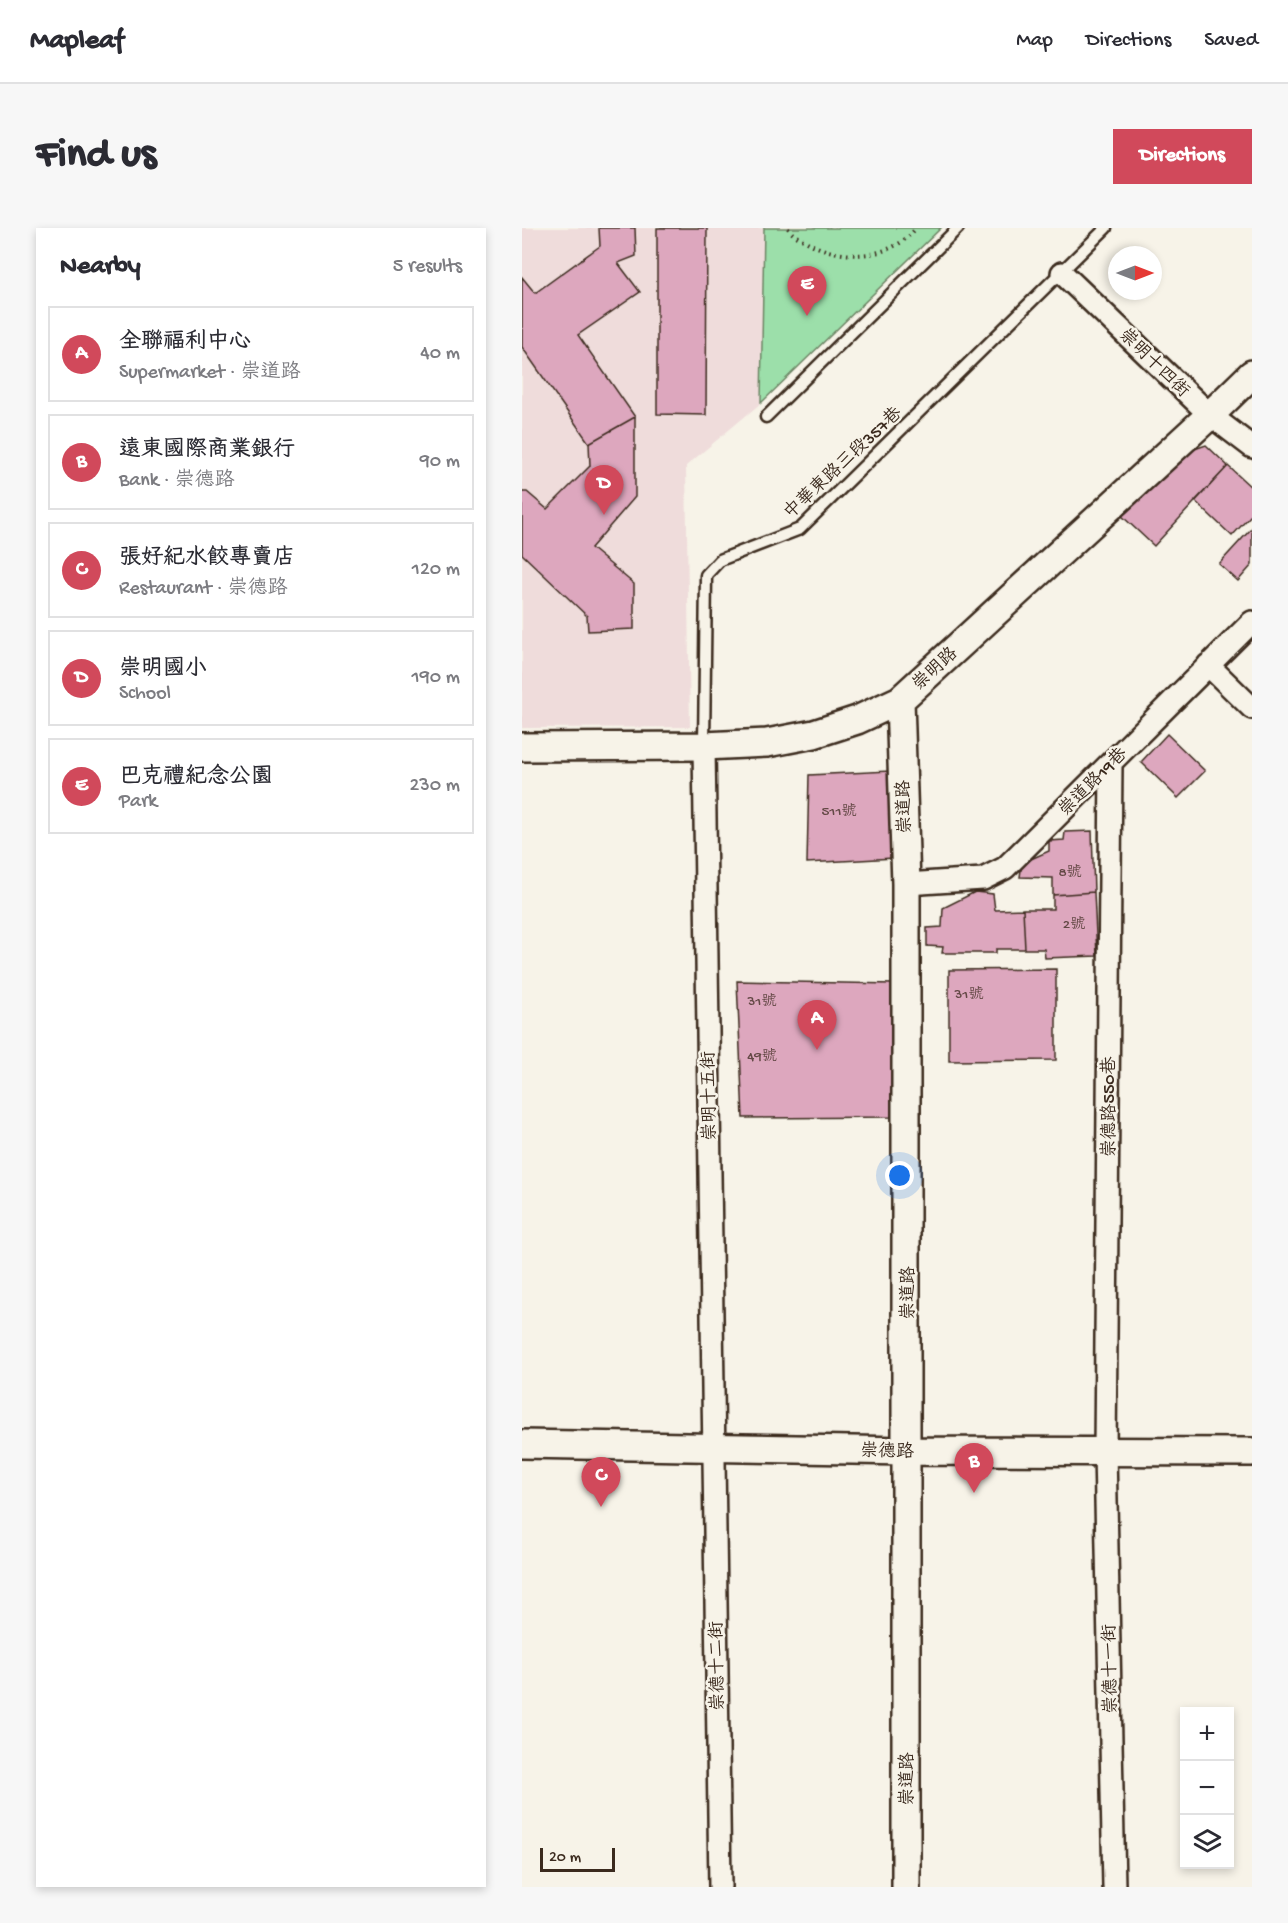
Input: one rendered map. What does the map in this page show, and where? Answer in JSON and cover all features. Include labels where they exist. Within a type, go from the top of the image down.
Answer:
[{"type":"street","name":"崇明十四街","points":[[1062,273],[1210,415],[1252,447]]},
{"type":"street","name":"崇明路","points":[[522,747],[704,746],[767,743],[814,734],[857,720],[900,699],[1252,374]]},
{"type":"street","name":"崇道路19巷","points":[[906,884],[983,879],[1005,868],[1252,622]]},
{"type":"street","points":[[1208,665],[1252,708]]},
{"type":"street","name":"崇道路","points":[[900,699],[906,884],[906,1887]]},
{"type":"street","name":"崇明十五街","points":[[704,746],[712,1446]]},
{"type":"street","name":"崇德路550巷","points":[[1105,1452],[1111,763]]},
{"type":"street","name":"崇德路","points":[[522,1444],[907,1451],[1252,1452]]},
{"type":"street","name":"崇德十二街","points":[[712,1446],[720,1887]]},
{"type":"street","name":"崇德十一街","points":[[1105,1452],[1114,1887]]},
{"type":"lane","points":[[766,417],[958,228]]},
{"type":"lane","name":"中華東路三段357巷","points":[[704,746],[706,575],[720,560],[800,529],[1106,228]]},
{"type":"path","points":[[790,230],[817,248],[846,254],[877,253],[889,249],[903,241],[916,228]]},
{"type":"shaded area","points":[[522,228],[764,228],[761,403],[686,466],[690,727],[522,728]]},
{"type":"green space","points":[[764,228],[941,228],[761,403]]},
{"type":"building","points":[[599,228],[635,228],[636,256],[618,263],[640,292],[578,335],[635,417],[589,443],[522,347],[522,277],[535,293],[600,246]]},
{"type":"building","points":[[657,228],[707,228],[706,415],[657,414]]},
{"type":"building","points":[[635,417],[635,497],[591,548],[634,584],[634,629],[588,631],[587,616],[522,554],[522,492],[527,492],[547,509],[590,466],[589,443]]},
{"type":"building","points":[[1206,445],[1228,466],[1154,546],[1122,516],[1189,451]]},
{"type":"building","points":[[1228,466],[1252,488],[1252,514],[1232,536],[1195,501]]},
{"type":"building","points":[[1252,528],[1252,565],[1238,581],[1219,564]]},
{"type":"building","points":[[1167,734],[1205,771],[1178,798],[1141,762]]},
{"type":"building","points":[[890,771],[894,858],[807,863],[809,775]]},
{"type":"building","points":[[1092,831],[1094,892],[1053,895],[1053,878],[1020,877],[1022,863],[1049,851],[1049,841],[1064,840],[1065,832]]},
{"type":"building","points":[[975,892],[993,894],[995,910],[1023,909],[1025,949],[996,949],[996,953],[942,953],[943,947],[927,946],[927,928],[942,927],[943,908]]},
{"type":"building","points":[[1094,892],[1097,956],[1045,958],[1044,949],[1025,949],[1023,909],[1053,909],[1053,895]]},
{"type":"building","points":[[1056,969],[1056,1060],[949,1061],[949,970]]},
{"type":"building","points":[[737,981],[893,984],[895,1117],[743,1118]]},
{"type":"place","name":"巴克禮紀念公園","points":[[807,316]]},
{"type":"place","name":"崇明國小","points":[[604,515]]},
{"type":"place","name":"全聯福利中心","points":[[817,1050]]},
{"type":"place","name":"遠東國際商業銀行","points":[[974,1493]]},
{"type":"place","name":"張好紀水餃專賣店","points":[[601,1507]]}]
